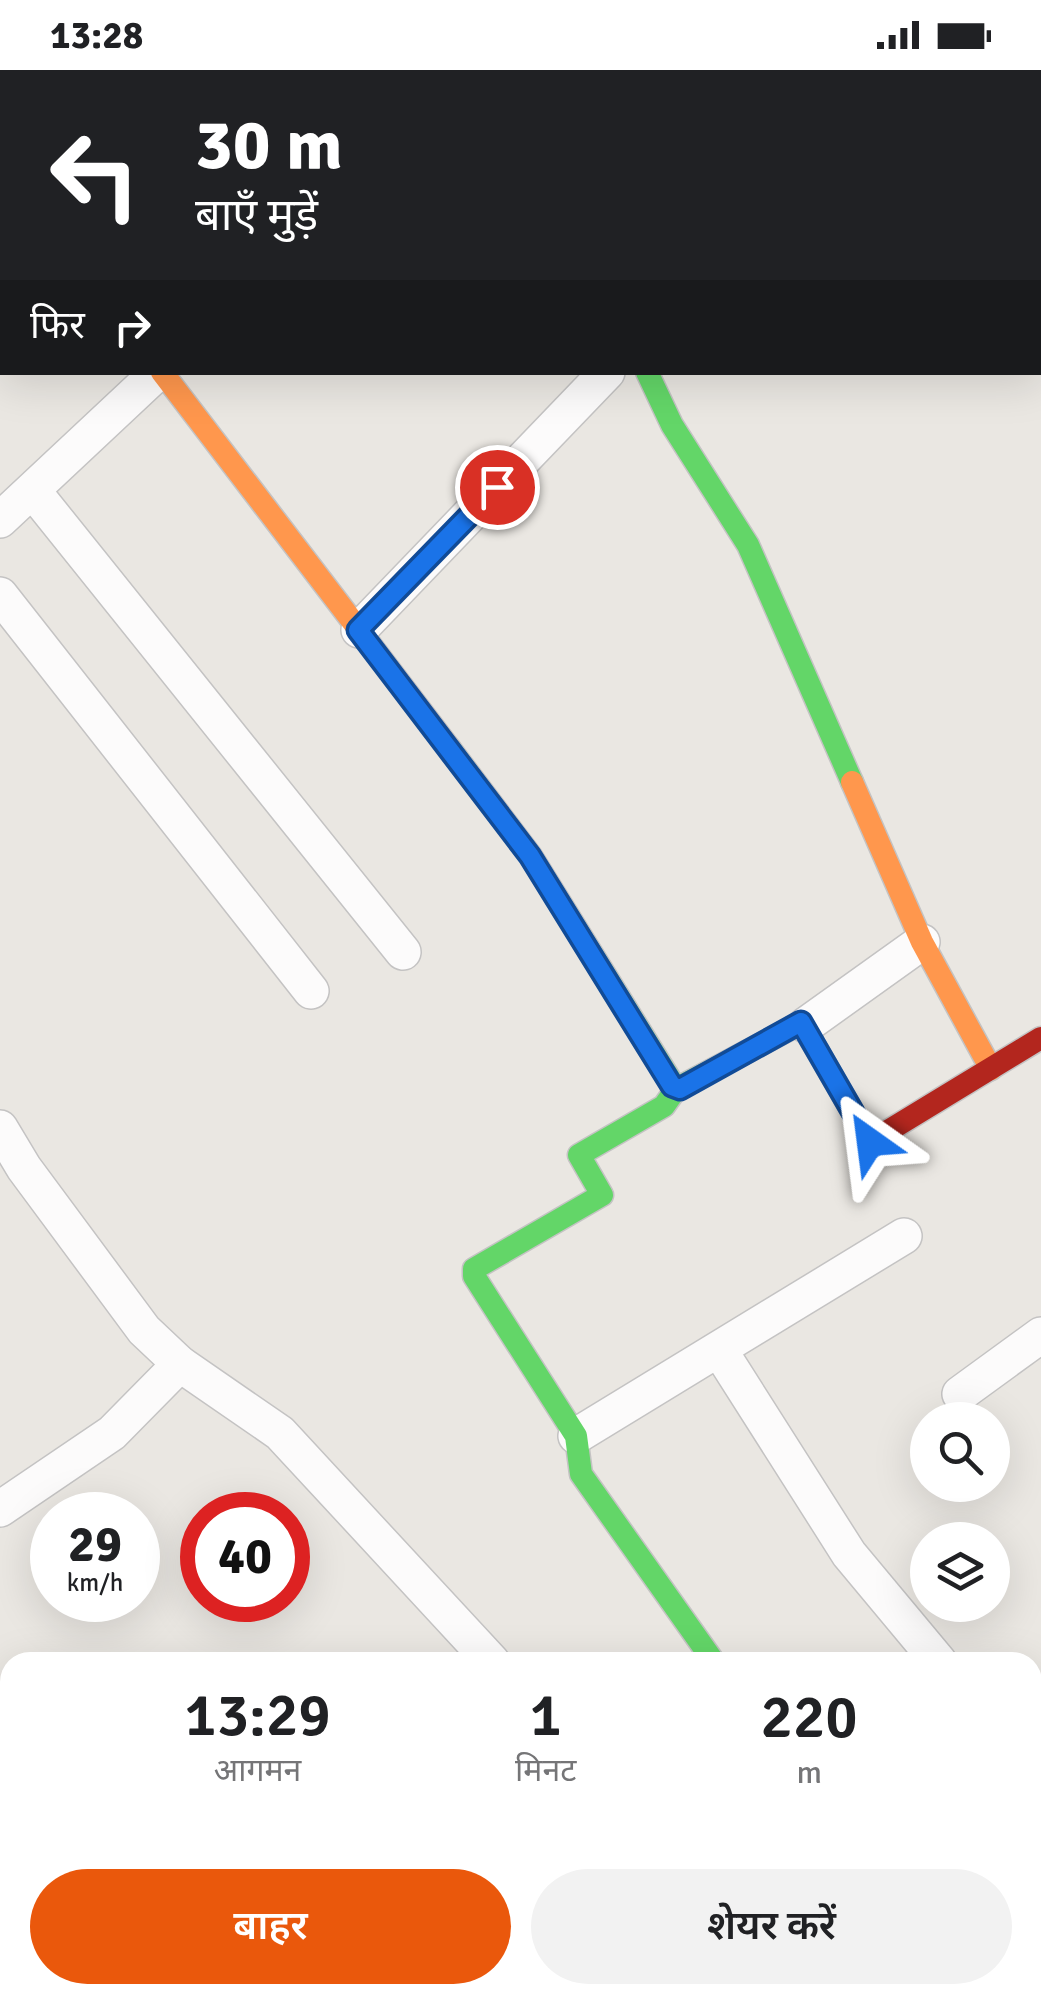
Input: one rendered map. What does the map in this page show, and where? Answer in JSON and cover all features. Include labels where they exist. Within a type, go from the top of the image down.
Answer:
[{"type":"street","points":[[358,630],[604,375]]},
{"type":"street","points":[[648,375],[672,425],[748,545],[922,942],[992,1069]]},
{"type":"street","points":[[0,520],[147,377],[358,630],[530,856],[676,1089]]},
{"type":"street","points":[[33,491],[403,952]]},
{"type":"street","points":[[0,595],[310,991]]},
{"type":"street","points":[[806,1025],[922,942]]},
{"type":"street","points":[[707,1652],[581,1474],[576,1436],[474,1276],[474,1269],[602,1195],[579,1155],[664,1106],[676,1089],[797,1022],[806,1025],[870,1142],[1041,1038]]},
{"type":"street","points":[[0,1128],[24,1168],[144,1330],[180,1364],[280,1434],[483,1652]]},
{"type":"street","points":[[576,1436],[904,1236]]},
{"type":"street","points":[[960,1394],[1041,1335]]},
{"type":"street","points":[[720,1351],[849,1554],[932,1652]]},
{"type":"street","points":[[0,1509],[112,1433],[180,1364]]},
{"type":"traffic: fast","points":[[648,375],[672,425],[748,545],[852,782]]},
{"type":"traffic: fast","points":[[450,749],[531,856],[676,1089],[801,1023],[817,1050]]},
{"type":"traffic: fast","points":[[676,1089],[664,1106],[579,1155],[602,1195],[474,1269],[474,1276],[576,1436],[581,1474],[707,1652]]},
{"type":"traffic: slow","points":[[164,375],[450,749]]},
{"type":"traffic: slow","points":[[852,782],[922,942],[991,1069]]},
{"type":"traffic: jam","points":[[817,1050],[870,1142],[1041,1038]]},
{"type":"route","points":[[497,487],[358,630],[530,856],[672,1086],[680,1089],[801,1022],[870,1142]]}]
